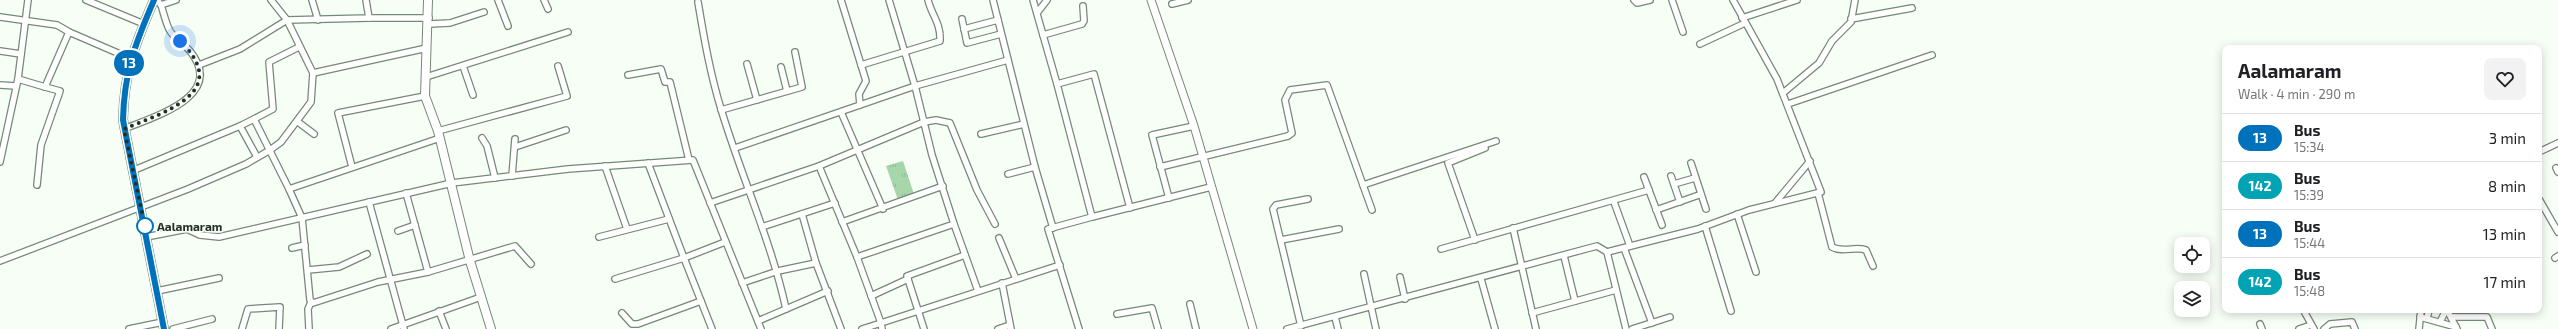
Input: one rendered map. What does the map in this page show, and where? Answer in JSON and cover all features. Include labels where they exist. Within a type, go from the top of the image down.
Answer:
[{"type":"main road","points":[[149,0],[127,57],[122,79],[119,124],[146,236],[157,291],[160,327]]},
{"type":"main road","points":[[428,0],[429,21],[425,96],[439,134],[470,261],[491,329]]},
{"type":"main road","points":[[157,2],[141,23],[126,77],[124,129],[160,327]]},
{"type":"street","points":[[0,162],[18,79],[28,0]]},
{"type":"street","points":[[86,0],[141,23]]},
{"type":"street","points":[[124,129],[170,110],[196,91],[200,78],[199,64],[190,50],[171,32],[157,2],[176,0]]},
{"type":"street","points":[[0,261],[138,206],[188,189],[257,157],[281,142],[312,102],[313,73],[287,20],[270,0]]},
{"type":"street","points":[[312,0],[318,20]]},
{"type":"street","points":[[366,0],[369,18]]},
{"type":"street","points":[[498,0],[508,26]]},
{"type":"street","points":[[544,0],[548,9]]},
{"type":"street","points":[[840,0],[866,81],[859,94],[860,105]]},
{"type":"street","points":[[889,0],[954,224],[978,291]]},
{"type":"street","points":[[861,65],[940,41],[937,17],[931,10],[928,0]]},
{"type":"street","points":[[993,0],[1034,168],[1053,228]]},
{"type":"street","points":[[1033,0],[1092,217]]},
{"type":"street","points":[[1037,13],[1047,0]]},
{"type":"street","points":[[1151,0],[1194,126],[1253,329]]},
{"type":"street","points":[[1172,4],[1188,0]]},
{"type":"street","points":[[1634,0],[1637,3],[1650,0]]},
{"type":"street","points":[[1672,0],[1683,32]]},
{"type":"street","points":[[1733,0],[1788,104],[1821,192],[1818,193],[1832,246],[1839,250],[1860,248],[1866,250],[1873,266]]},
{"type":"street","points":[[1700,44],[1743,21],[1795,0]]},
{"type":"street","points":[[1783,92],[1819,63],[1832,41],[1851,19],[1855,0]]},
{"type":"street","points":[[698,2],[708,65],[721,110],[778,271],[786,309]]},
{"type":"street","points":[[1043,35],[1082,24],[1084,21],[1082,6]]},
{"type":"street","points":[[1851,19],[1912,8]]},
{"type":"street","points":[[199,64],[240,49],[287,20],[369,18],[450,23],[484,12]]},
{"type":"street","points":[[0,17],[26,19],[57,25],[69,32],[127,57]]},
{"type":"street","points":[[962,19],[967,43],[1001,34]]},
{"type":"street","points":[[964,29],[998,20]]},
{"type":"street","points":[[45,87],[69,32]]},
{"type":"street","points":[[426,77],[568,32]]},
{"type":"street","points":[[132,171],[240,126],[273,109],[269,62],[299,47]]},
{"type":"street","points":[[313,73],[427,48]]},
{"type":"street","points":[[0,51],[21,54]]},
{"type":"street","points":[[721,110],[802,86],[795,52]]},
{"type":"street","points":[[1788,104],[1932,55]]},
{"type":"street","points":[[735,148],[915,86],[1008,60]]},
{"type":"street","points":[[747,64],[757,100]]},
{"type":"street","points":[[463,66],[473,96]]},
{"type":"street","points":[[289,189],[439,134],[567,96],[558,66]]},
{"type":"street","points":[[781,66],[787,91]]},
{"type":"street","points":[[628,75],[661,69],[665,82],[670,82],[689,160]]},
{"type":"street","points":[[1057,84],[1094,74],[1130,208]]},
{"type":"street","points":[[18,79],[60,92],[41,145],[37,185]]},
{"type":"street","points":[[0,84],[16,86]]},
{"type":"street","points":[[1160,167],[1202,155],[1288,136],[1292,133],[1285,100],[1290,90],[1327,85],[1372,210]]},
{"type":"street","points":[[352,167],[338,113],[425,96]]},
{"type":"street","points":[[841,112],[882,209]]},
{"type":"street","points":[[254,119],[302,218],[311,302],[308,309],[309,329]]},
{"type":"street","points":[[710,203],[819,166],[924,122],[936,120],[950,123],[977,190],[995,224]]},
{"type":"street","points":[[298,122],[314,134]]},
{"type":"street","points":[[981,134],[1024,124]]},
{"type":"street","points":[[240,126],[257,157]]},
{"type":"street","points":[[1169,198],[1152,135],[1194,126]]},
{"type":"street","points":[[514,147],[566,130]]},
{"type":"street","points":[[482,138],[487,146],[495,178]]},
{"type":"street","points":[[512,176],[515,139]]},
{"type":"street","points":[[1363,185],[1496,141]]},
{"type":"street","points":[[2542,151],[2558,143]]},
{"type":"street","points":[[1475,240],[1448,163],[1487,147]]},
{"type":"street","points":[[146,236],[187,229],[200,234],[218,237],[452,183],[605,166],[693,160],[761,329]]},
{"type":"street","points":[[1775,204],[1810,161]]},
{"type":"street","points":[[1690,162],[1699,195],[1706,209]]},
{"type":"street","points":[[648,163],[712,329]]},
{"type":"street","points":[[605,166],[627,229]]},
{"type":"street","points":[[819,166],[857,257],[882,326]]},
{"type":"street","points":[[1008,174],[1034,168]]},
{"type":"street","points":[[1671,176],[1680,202]]},
{"type":"street","points":[[1644,177],[1662,225]]},
{"type":"street","points":[[1674,184],[1695,178]]},
{"type":"street","points":[[842,222],[943,186]]},
{"type":"street","points":[[1079,329],[1048,229],[1211,187]]},
{"type":"street","points":[[1441,249],[1513,228],[1614,202],[1649,190]]},
{"type":"street","points":[[406,193],[428,272]]},
{"type":"street","points":[[1287,329],[1481,279],[1596,246],[1607,252],[1627,247],[1705,226],[1737,214],[1818,193]]},
{"type":"street","points":[[1656,210],[1699,195]]},
{"type":"street","points":[[1301,326],[1274,206],[1308,199]]},
{"type":"street","points":[[369,202],[404,327]]},
{"type":"street","points":[[1614,202],[1652,323]]},
{"type":"street","points":[[762,227],[835,203]]},
{"type":"street","points":[[2542,204],[2558,232]]},
{"type":"street","points":[[802,214],[816,263],[842,329]]},
{"type":"street","points":[[1737,214],[1756,272]]},
{"type":"street","points":[[599,237],[669,219]]},
{"type":"street","points":[[857,257],[954,224]]},
{"type":"street","points":[[398,231],[415,225]]},
{"type":"street","points":[[1705,226],[1731,311]]},
{"type":"street","points":[[1513,228],[1536,329]]},
{"type":"street","points":[[1281,240],[1339,229]]},
{"type":"street","points":[[999,238],[1016,279]]},
{"type":"street","points":[[615,279],[684,258],[725,242]]},
{"type":"street","points":[[292,248],[305,245]]},
{"type":"street","points":[[311,302],[390,280],[470,261],[515,246],[531,264]]},
{"type":"street","points":[[1607,252],[1626,329]]},
{"type":"street","points":[[308,270],[339,267],[367,254]]},
{"type":"street","points":[[924,329],[907,276],[965,255]]},
{"type":"street","points":[[1564,256],[1575,301]]},
{"type":"street","points":[[742,283],[778,271],[816,263]]},
{"type":"street","points":[[862,329],[882,326],[918,311],[1060,265]]},
{"type":"street","points":[[1364,274],[1376,329]]},
{"type":"street","points":[[1400,277],[1405,299]]},
{"type":"street","points":[[157,291],[219,278]]},
{"type":"street","points":[[871,296],[908,279]]},
{"type":"street","points":[[1481,279],[1495,329]]},
{"type":"street","points":[[998,329],[1011,327],[1002,283]]},
{"type":"street","points":[[1532,312],[1616,290]]},
{"type":"street","points":[[758,321],[828,291]]},
{"type":"street","points":[[391,329],[404,327],[439,311],[481,297]]},
{"type":"street","points":[[622,313],[632,324],[638,324],[701,301]]},
{"type":"street","points":[[1190,304],[1196,329]]},
{"type":"street","points":[[242,329],[248,308],[280,307],[278,329]]},
{"type":"street","points":[[1117,314],[1152,308],[1158,329]]},
{"type":"street","points":[[439,311],[446,329]]},
{"type":"street","points":[[2300,329],[2312,327],[2305,313]]},
{"type":"street","points":[[2422,313],[2424,317],[2457,328]]},
{"type":"street","points":[[2419,329],[2427,313]]},
{"type":"street","points":[[2440,322],[2445,313]]},
{"type":"street","points":[[2449,313],[2457,328]]},
{"type":"street","points":[[1335,317],[1338,329]]},
{"type":"street","points":[[1632,329],[1670,317]]},
{"type":"street","points":[[2452,317],[2487,317],[2492,329]]},
{"type":"street","points":[[173,329],[212,319]]},
{"type":"street","points":[[2324,329],[2330,324],[2352,322],[2355,329]]},
{"type":"street","points":[[129,329],[160,327]]},
{"type":"green space","points":[[903,161],[914,194],[898,200],[886,166]]},
{"type":"bus line","name":"13","points":[[154,0],[129,62],[124,95],[123,120],[130,163],[143,216],[164,329]]},
{"type":"place","name":"Aalamaram","points":[[145,226]]},
{"type":"route","points":[[145,226],[130,163],[124,129],[170,110],[196,91],[199,86],[200,78],[199,64],[190,50],[180,41]]}]
